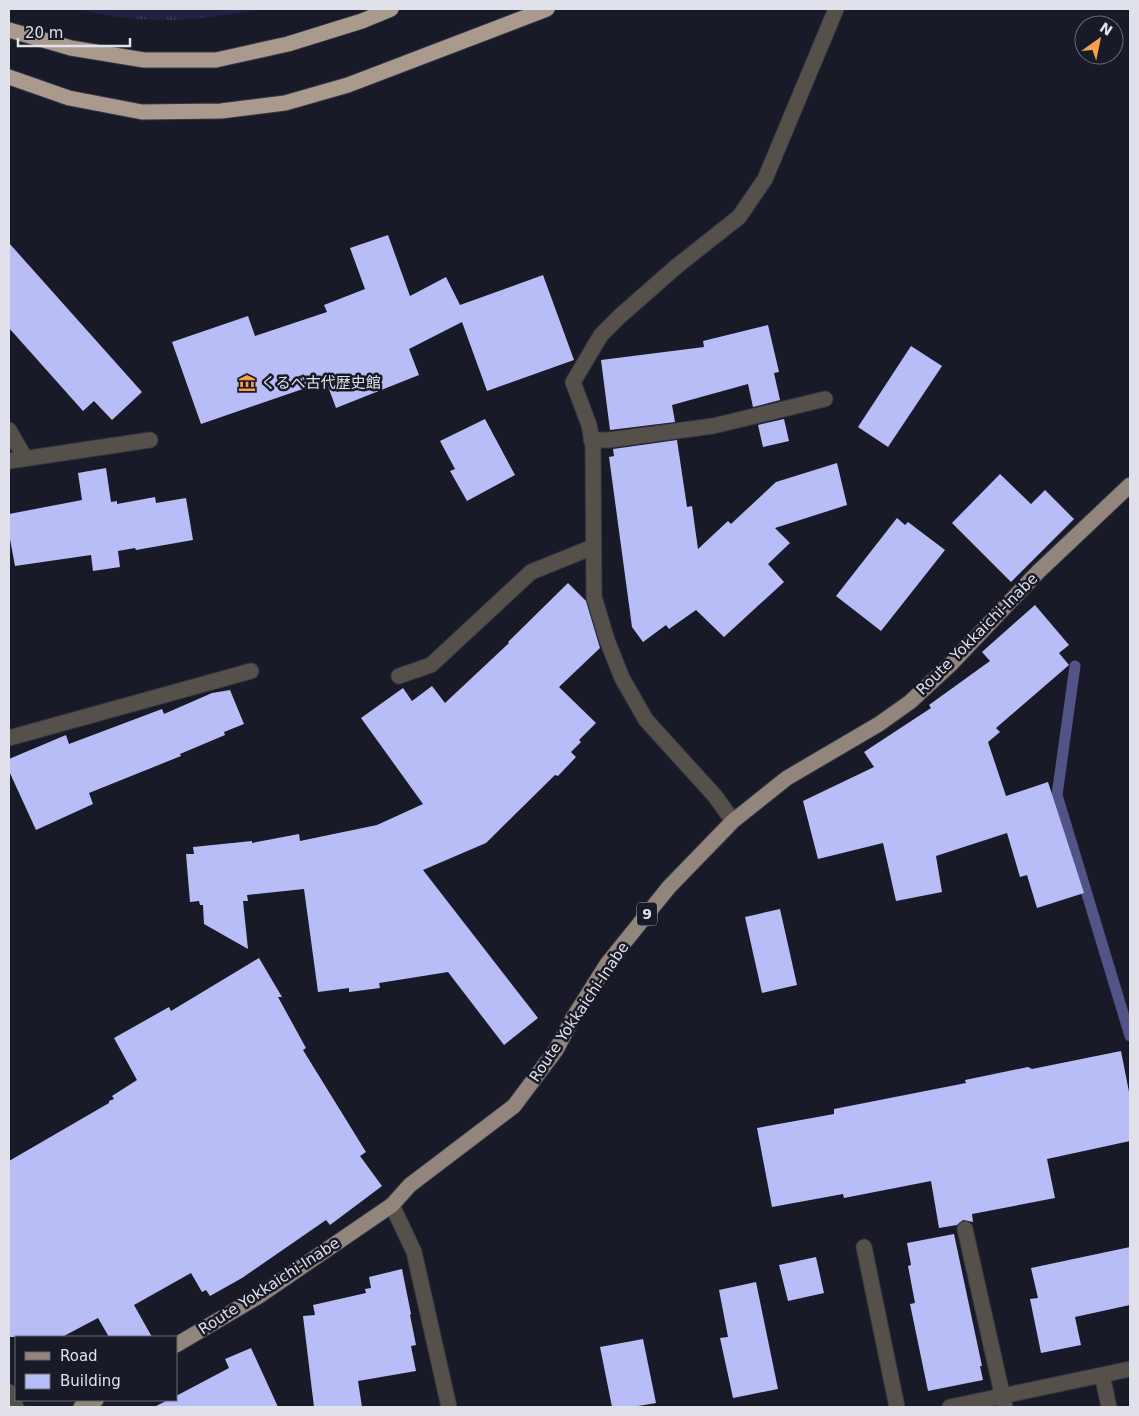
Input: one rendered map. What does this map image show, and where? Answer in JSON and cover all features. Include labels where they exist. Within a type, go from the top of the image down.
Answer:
[{"type":"highway","points":[[9,30],[71,48],[144,60],[216,60],[288,44],[362,21],[391,9]]},
{"type":"highway","points":[[9,76],[68,98],[142,112],[230,110],[284,103],[348,85],[547,9]]},
{"type":"main road","name":"Route Yokkaichi-Inabe","points":[[178,1344],[259,1296],[392,1204],[410,1185],[514,1106],[556,1050],[573,1018],[607,964],[669,887],[733,821],[787,778],[879,724],[910,702],[951,664],[1038,572],[1130,485]]},
{"type":"main road","points":[[81,1407],[94,1401]]},
{"type":"street","points":[[733,821],[714,796],[646,720],[622,678],[607,640],[594,596],[591,440],[584,409],[573,382],[601,335],[620,316],[677,266],[739,217],[765,178],[836,9]]},
{"type":"street","points":[[591,440],[609,440],[713,426],[825,399]]},
{"type":"street","points":[[9,430],[25,458]]},
{"type":"street","points":[[9,461],[150,440]]},
{"type":"street","points":[[399,676],[431,665],[532,572],[593,547]]},
{"type":"street","points":[[9,738],[251,671]]},
{"type":"street","points":[[392,1204],[414,1252],[449,1407]]},
{"type":"street","points":[[964,1229],[1004,1402]]},
{"type":"street","points":[[864,1247],[897,1407]]},
{"type":"street","points":[[950,1407],[1004,1402],[1130,1369]]},
{"type":"street","points":[[1102,1375],[1109,1407]]},
{"type":"street","points":[[9,1392],[16,1407]]},
{"type":"green space","points":[[81,9],[260,9],[193,19],[148,20],[125,18]]},
{"type":"building","points":[[388,235],[410,296],[446,277],[460,305],[543,275],[574,360],[487,391],[462,322],[409,349],[419,375],[336,408],[326,381],[201,424],[172,342],[248,316],[255,336],[327,312],[324,305],[365,289],[350,248]]},
{"type":"building","points":[[9,243],[142,392],[112,420],[94,401],[83,411],[9,328]]},
{"type":"building","points":[[768,325],[779,372],[774,373],[780,400],[753,407],[748,384],[672,405],[675,422],[610,430],[601,360],[704,347],[703,341]]},
{"type":"building","points":[[911,346],[942,366],[888,447],[858,427]]},
{"type":"building","points":[[485,419],[515,475],[467,501],[450,471],[455,469],[440,441]]},
{"type":"building","points":[[784,419],[789,441],[763,447],[758,425]]},
{"type":"building","points":[[677,440],[687,507],[692,506],[698,549],[728,521],[731,524],[776,482],[837,463],[847,505],[775,528],[790,543],[768,564],[784,582],[724,637],[696,610],[669,629],[666,625],[643,642],[632,627],[609,457],[614,456],[613,449]]},
{"type":"building","points":[[106,468],[111,502],[117,501],[117,504],[155,497],[156,503],[186,498],[193,540],[136,550],[135,548],[118,551],[120,567],[93,571],[91,555],[15,566],[9,534],[9,514],[82,500],[78,473]]},
{"type":"building","points":[[1000,474],[1031,504],[1045,490],[1074,519],[1011,582],[952,523]]},
{"type":"building","points":[[897,518],[905,525],[908,522],[945,550],[881,631],[836,596]]},
{"type":"building","points":[[568,583],[586,601],[600,648],[559,687],[596,723],[579,740],[581,742],[571,752],[576,757],[486,843],[423,870],[538,1018],[504,1045],[448,972],[379,983],[380,988],[349,992],[349,988],[318,992],[304,889],[247,895],[248,901],[243,901],[248,949],[204,924],[203,905],[200,905],[199,901],[190,902],[186,854],[194,854],[193,847],[252,841],[252,843],[299,834],[300,841],[377,825],[423,804],[361,718],[403,688],[412,701],[432,686],[445,703],[509,643]]},
{"type":"building","points":[[1035,605],[1069,645],[1059,653],[1069,665],[996,728],[1000,732],[988,742],[1006,796],[1048,782],[1084,893],[1037,908],[1027,875],[1020,877],[1007,833],[936,856],[942,892],[896,901],[883,843],[818,859],[803,801],[874,767],[864,752],[931,708],[929,705],[990,661],[982,652]]},
{"type":"building","points":[[230,690],[244,724],[224,732],[225,735],[180,754],[181,756],[89,793],[93,804],[36,830],[9,771],[9,759],[66,735],[69,744],[162,709],[164,714],[212,693]]},
{"type":"building","points":[[780,909],[797,985],[762,993],[745,917]]},
{"type":"building","points":[[259,958],[282,997],[278,997],[306,1048],[303,1050],[366,1152],[360,1156],[382,1186],[330,1225],[326,1220],[242,1278],[210,1296],[206,1290],[202,1292],[191,1273],[134,1305],[151,1336],[108,1336],[98,1318],[64,1336],[9,1337],[9,1161],[109,1103],[109,1101],[114,1099],[112,1096],[137,1080],[114,1038],[169,1007],[171,1011]]},
{"type":"building","points":[[1121,1051],[1130,1097],[1130,1141],[1047,1159],[1055,1198],[972,1214],[973,1222],[963,1220],[957,1225],[939,1228],[931,1181],[844,1198],[843,1194],[772,1207],[757,1128],[834,1114],[834,1109],[966,1083],[965,1080]]},
{"type":"building","points":[[954,1234],[982,1366],[980,1366],[983,1380],[928,1391],[910,1304],[915,1303],[908,1266],[911,1265],[907,1243]]},
{"type":"building","points":[[1130,1247],[1130,1305],[1075,1317],[1081,1345],[1041,1353],[1030,1299],[1038,1298],[1031,1268]]},
{"type":"building","points":[[816,1257],[824,1293],[788,1301],[779,1265]]},
{"type":"building","points":[[402,1269],[416,1345],[411,1346],[416,1371],[358,1381],[362,1407],[314,1407],[303,1316],[315,1315],[313,1305],[366,1293],[365,1289],[371,1288],[369,1277]]},
{"type":"building","points":[[756,1282],[778,1389],[733,1398],[720,1338],[728,1337],[719,1290]]},
{"type":"building","points":[[643,1339],[656,1403],[632,1407],[612,1407],[600,1347]]},
{"type":"building","points":[[251,1348],[278,1407],[154,1407],[166,1401],[178,1401],[178,1395],[229,1368],[225,1359]]},
{"type":"waterway","points":[[1075,666],[1057,795],[1130,1036]]},
{"type":"place","name":"くるべ古代歴史館","points":[[247,383]]}]
